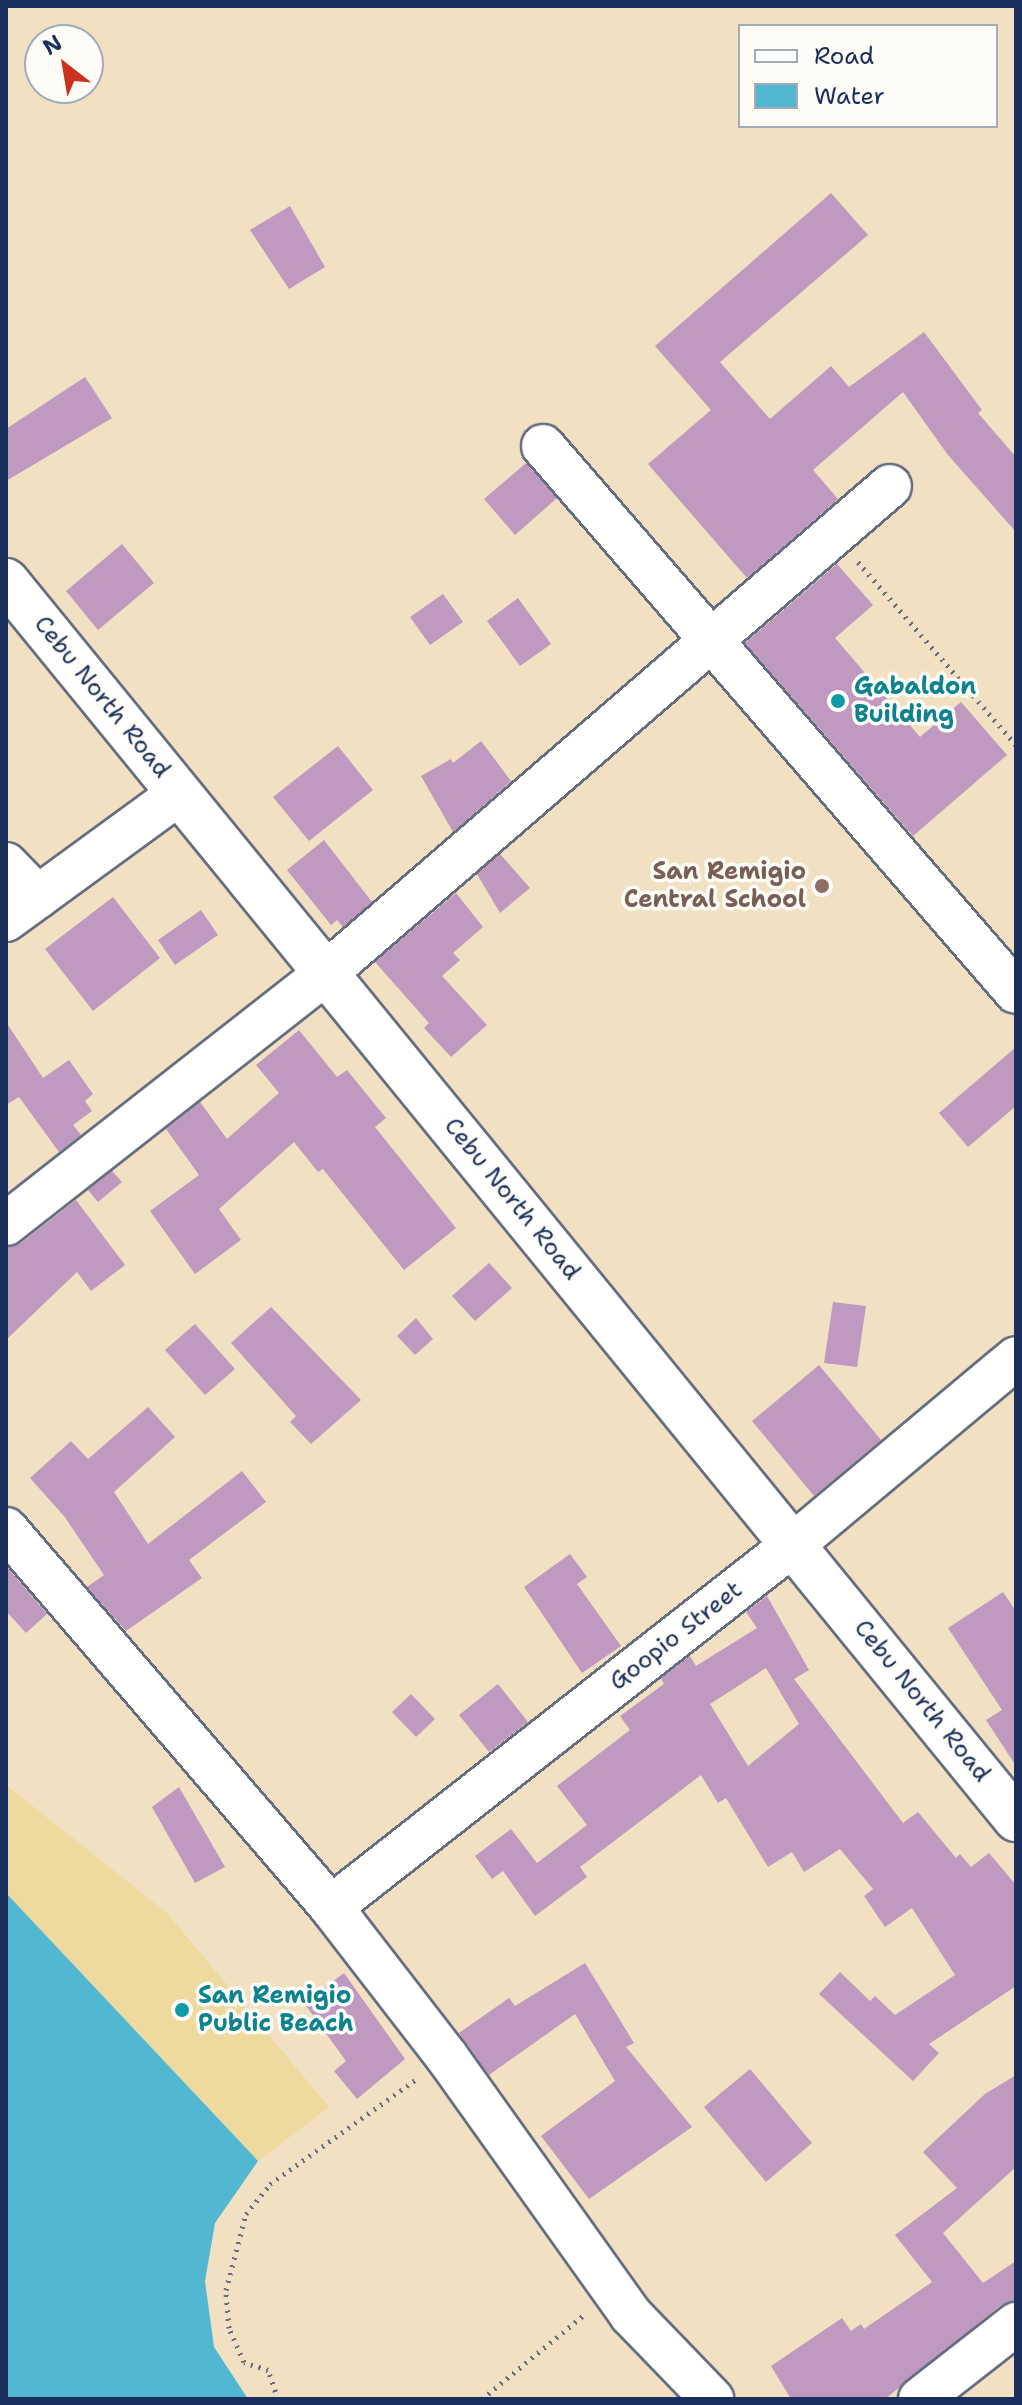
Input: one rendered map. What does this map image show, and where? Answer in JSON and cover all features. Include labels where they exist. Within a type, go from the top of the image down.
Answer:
[{"type":"main road","name":"Cebu North Road","points":[[6,581],[795,1543],[1016,1819]]},
{"type":"street","points":[[543,446],[1016,992]]},
{"type":"street","points":[[6,1224],[326,973],[890,486]]},
{"type":"street","points":[[6,864],[22,909],[180,793]]},
{"type":"street","name":"Goopio Street","points":[[331,1907],[795,1543],[1016,1358]]},
{"type":"street","points":[[6,1529],[331,1907],[447,2057],[613,2291],[712,2399]]},
{"type":"street","points":[[920,2399],[1016,2324]]},
{"type":"path","points":[[833,534],[1016,745]]},
{"type":"path","points":[[278,2399],[268,2370],[244,2362],[229,2328],[226,2290],[246,2214],[270,2184],[447,2057]]},
{"type":"path","points":[[482,2399],[613,2291]]},
{"type":"sand","name":"San Remigio Public Beach","points":[[6,1785],[167,1913],[329,2107],[258,2161],[6,1893]]},
{"type":"water","points":[[6,1893],[258,2161],[215,2223],[205,2281],[214,2347],[248,2399],[6,2399]]},
{"type":"building","points":[[831,193],[868,235],[720,362],[770,419],[831,366],[849,387],[924,332],[982,410],[978,413],[1016,457],[1016,532],[948,455],[903,392],[813,470],[838,499],[747,578],[648,464],[711,410],[655,346]]},
{"type":"building","points":[[290,206],[325,267],[289,289],[250,230]]},
{"type":"building","points":[[85,377],[112,418],[6,481],[6,429]]},
{"type":"building","points":[[526,463],[557,498],[515,535],[484,499]]},
{"type":"building","points":[[122,544],[154,583],[98,630],[66,591]]},
{"type":"building","name":"Gabaldon Building","points":[[837,564],[873,605],[835,638],[920,737],[961,702],[1007,755],[913,836],[745,643]]},
{"type":"building","points":[[443,594],[463,622],[430,645],[410,617]]},
{"type":"building","points":[[518,598],[551,644],[520,666],[487,621]]},
{"type":"building","points":[[481,741],[511,781],[453,832],[421,776],[451,759],[453,763]]},
{"type":"building","points":[[338,746],[373,790],[309,841],[273,797]]},
{"type":"building","points":[[324,840],[372,902],[343,927],[337,920],[331,925],[287,870]]},
{"type":"building","points":[[500,854],[530,888],[500,913],[477,874]]},
{"type":"building","points":[[456,893],[483,927],[453,953],[460,960],[442,976],[487,1025],[451,1057],[424,1028],[429,1023],[375,962]]},
{"type":"building","points":[[113,897],[160,958],[93,1011],[45,949]]},
{"type":"building","points":[[201,910],[218,935],[175,965],[158,940]]},
{"type":"building","points":[[6,1022],[43,1078],[69,1060],[93,1094],[85,1101],[92,1111],[73,1125],[81,1135],[59,1152],[19,1097],[6,1105]]},
{"type":"building","points":[[299,1030],[337,1077],[347,1070],[386,1118],[375,1127],[456,1228],[404,1270],[323,1169],[318,1172],[294,1142],[219,1209],[241,1240],[195,1274],[150,1211],[199,1175],[166,1129],[200,1102],[227,1139],[279,1093],[256,1065]]},
{"type":"building","points":[[1016,1047],[1016,1106],[968,1147],[939,1113]]},
{"type":"building","points":[[112,1171],[122,1182],[98,1202],[88,1190]]},
{"type":"building","points":[[76,1200],[125,1265],[91,1291],[77,1272],[6,1340],[6,1247],[21,1243]]},
{"type":"building","points":[[489,1263],[512,1288],[475,1321],[452,1296]]},
{"type":"building","points":[[833,1302],[866,1306],[857,1367],[824,1363]]},
{"type":"building","points":[[271,1307],[361,1400],[311,1444],[290,1422],[296,1416],[231,1343]]},
{"type":"building","points":[[416,1318],[433,1339],[415,1355],[397,1336]]},
{"type":"building","points":[[195,1324],[235,1369],[205,1395],[165,1350]]},
{"type":"building","points":[[819,1365],[881,1440],[814,1496],[752,1421]]},
{"type":"building","points":[[148,1407],[175,1437],[114,1492],[148,1544],[242,1471],[266,1502],[189,1560],[202,1578],[126,1631],[87,1587],[104,1575],[64,1516],[30,1478],[71,1441],[88,1459]]},
{"type":"building","points":[[570,1554],[587,1577],[577,1584],[621,1646],[582,1673],[524,1587]]},
{"type":"building","points":[[6,1566],[47,1614],[26,1633],[6,1611]]},
{"type":"building","points":[[1003,1592],[1016,1611],[1016,1766],[986,1720],[1002,1710],[948,1628]]},
{"type":"building","points":[[767,1596],[809,1670],[794,1679],[903,1823],[918,1812],[956,1858],[960,1854],[971,1867],[989,1853],[1016,1885],[1016,1986],[929,2044],[939,2053],[913,2081],[819,1994],[840,1972],[870,2001],[875,1996],[895,2015],[955,1975],[912,1908],[885,1927],[864,1896],[873,1889],[840,1849],[804,1872],[792,1852],[768,1867],[726,1798],[718,1803],[701,1775],[580,1867],[587,1877],[535,1916],[503,1871],[492,1879],[475,1856],[511,1829],[537,1863],[587,1825],[557,1786],[630,1730],[620,1716],[664,1684],[661,1678],[690,1656],[696,1666],[757,1628],[746,1612]],"holes":[[[766,1668],[799,1724],[748,1766],[710,1704]]]},
{"type":"building","points":[[498,1684],[528,1722],[489,1752],[459,1715]]},
{"type":"building","points":[[411,1694],[435,1719],[416,1737],[392,1712]]},
{"type":"building","points":[[179,1787],[225,1867],[195,1883],[152,1807]]},
{"type":"building","points":[[585,1963],[634,2043],[626,2047],[692,2127],[589,2199],[541,2136],[615,2081],[575,2014],[489,2075],[459,2033],[509,1998],[515,2006]]},
{"type":"building","points":[[344,1973],[405,2059],[357,2099],[334,2071],[346,2061],[304,2003]]},
{"type":"building","points":[[750,2069],[812,2143],[766,2182],[704,2107]]},
{"type":"building","points":[[1016,2075],[1016,2167],[943,2233],[983,2283],[1016,2261],[1016,2301],[1001,2305],[885,2399],[791,2399],[771,2366],[842,2318],[851,2331],[861,2324],[864,2329],[932,2282],[895,2235],[957,2188],[923,2152],[985,2094]]},
{"type":"place","name":"Gabaldon Building","points":[[838,701]]},
{"type":"place","name":"San Remigio Central School","points":[[822,886]]},
{"type":"place","name":"San Remigio Public Beach","points":[[182,2010]]}]
